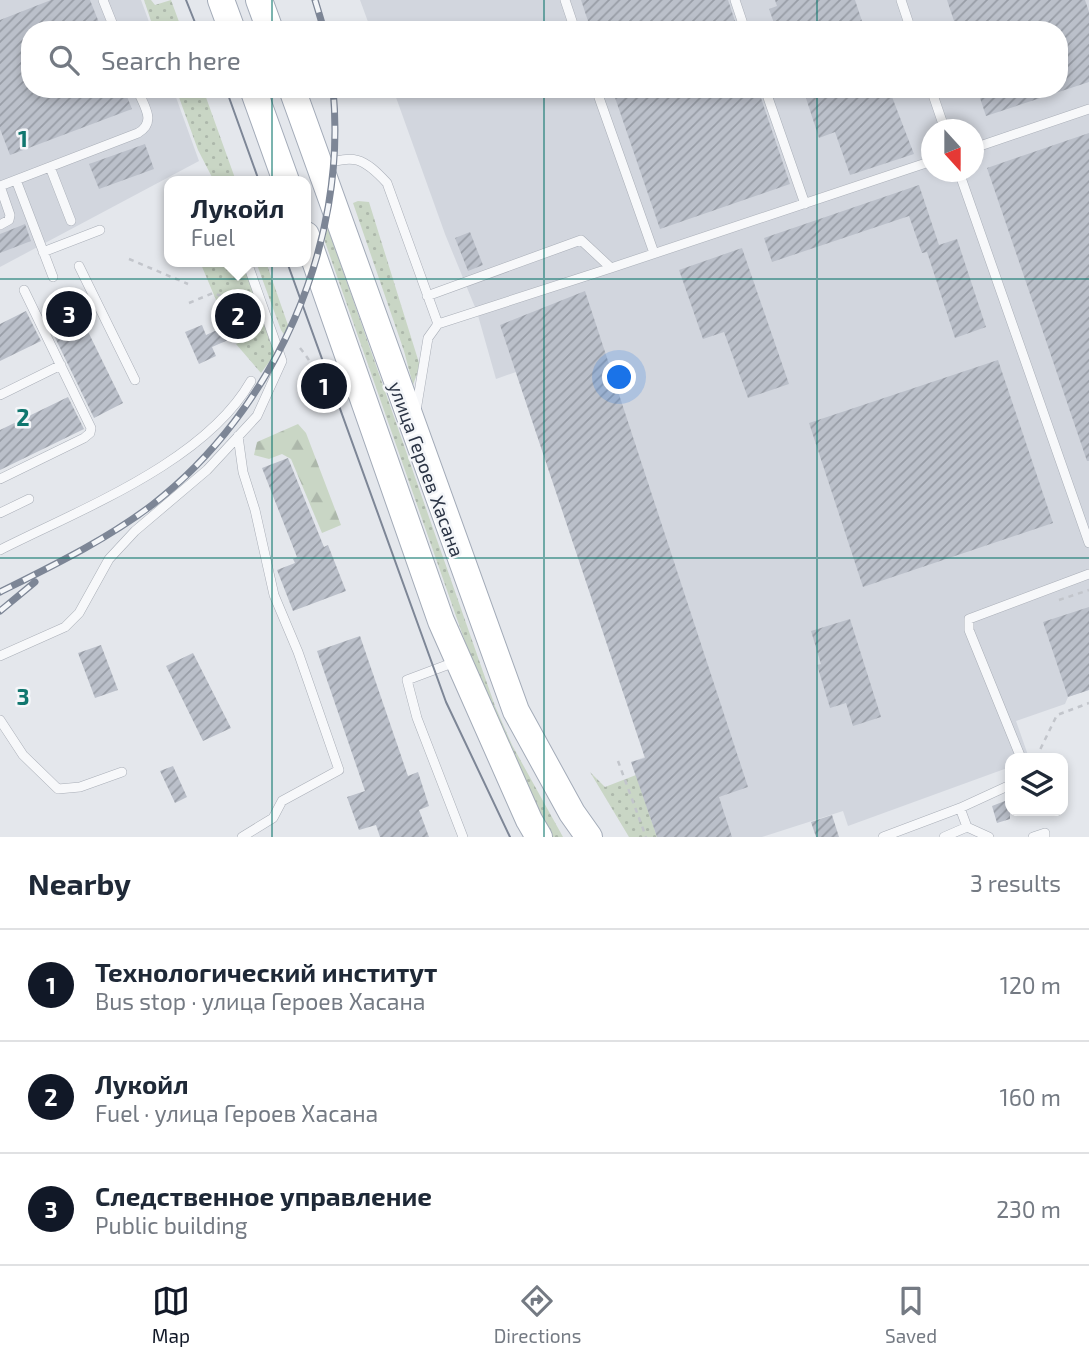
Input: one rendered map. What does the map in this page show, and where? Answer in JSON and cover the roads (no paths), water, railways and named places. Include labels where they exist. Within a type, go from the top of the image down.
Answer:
[{"type":"main road","points":[[221,0],[229,21]]},
{"type":"main road","points":[[258,0],[266,21]]},
{"type":"main road","points":[[256,98],[284,176]]},
{"type":"main road","name":"улица Героев Хасана","points":[[295,98],[516,712],[572,813],[589,837]]},
{"type":"main road","name":"улица Героев Хасана","points":[[311,249],[457,662],[528,820],[539,837]]},
{"type":"lane","points":[[103,0],[111,21]]},
{"type":"lane","points":[[565,0],[572,21]]},
{"type":"lane","points":[[735,0],[742,21]]},
{"type":"lane","points":[[901,0],[908,21]]},
{"type":"lane","points":[[0,225],[9,220],[10,215],[0,186],[147,128],[149,122],[140,98]]},
{"type":"lane","points":[[599,98],[654,253]]},
{"type":"lane","points":[[768,98],[805,204]]},
{"type":"lane","points":[[934,98],[941,119]]},
{"type":"lane","points":[[984,145],[1089,109]]},
{"type":"lane","points":[[320,166],[334,161],[356,159],[371,166],[387,183],[438,324]]},
{"type":"lane","points":[[413,430],[428,338],[438,324],[921,166]]},
{"type":"lane","points":[[51,167],[71,221]]},
{"type":"lane","points":[[16,180],[53,277]]},
{"type":"lane","points":[[963,182],[1089,543]]},
{"type":"lane","points":[[43,252],[100,230]]},
{"type":"lane","points":[[428,296],[581,240],[611,268]]},
{"type":"lane","points":[[79,266],[135,380]]},
{"type":"lane","points":[[0,656],[65,627],[79,613],[109,559],[135,531],[207,470],[257,416],[282,361],[249,267]]},
{"type":"lane","points":[[0,479],[90,433],[90,423],[24,290]]},
{"type":"lane","points":[[0,395],[61,365]]},
{"type":"lane","points":[[0,550],[172,461],[208,433],[242,398],[251,382]]},
{"type":"lane","points":[[238,436],[243,472],[255,510],[274,595],[298,652],[339,770],[282,801],[273,818],[242,837]]},
{"type":"lane","points":[[0,513],[29,499]]},
{"type":"lane","points":[[1019,753],[969,630],[969,619],[1089,574]]},
{"type":"lane","points":[[457,662],[407,680],[417,718],[463,837]]},
{"type":"lane","points":[[0,720],[23,755],[58,789],[80,787],[122,772]]},
{"type":"lane","points":[[883,837],[960,808],[1005,787]]},
{"type":"lane","points":[[960,808],[967,827],[989,837]]},
{"type":"lane","points":[[944,837],[967,827]]},
{"type":"lane","points":[[1033,837],[1045,833],[1045,837]]},
{"type":"tram line","points":[[186,0],[194,21]]},
{"type":"tram line","points":[[229,98],[257,176]]},
{"type":"tram line","points":[[289,267],[446,702],[510,837]]},
{"type":"railway","points":[[315,0],[321,21]]},
{"type":"railway","points":[[0,592],[97,541],[152,505],[196,466],[234,422],[267,372],[294,320],[315,264],[328,206],[335,147],[333,98]]},
{"type":"railway","points":[[0,611],[35,582]]},
{"type":"place","name":"Следственное управление","points":[[69,314]]},
{"type":"place","name":"Лукойл","points":[[238,316]]},
{"type":"place","name":"Технологический институт","points":[[324,386]]}]
